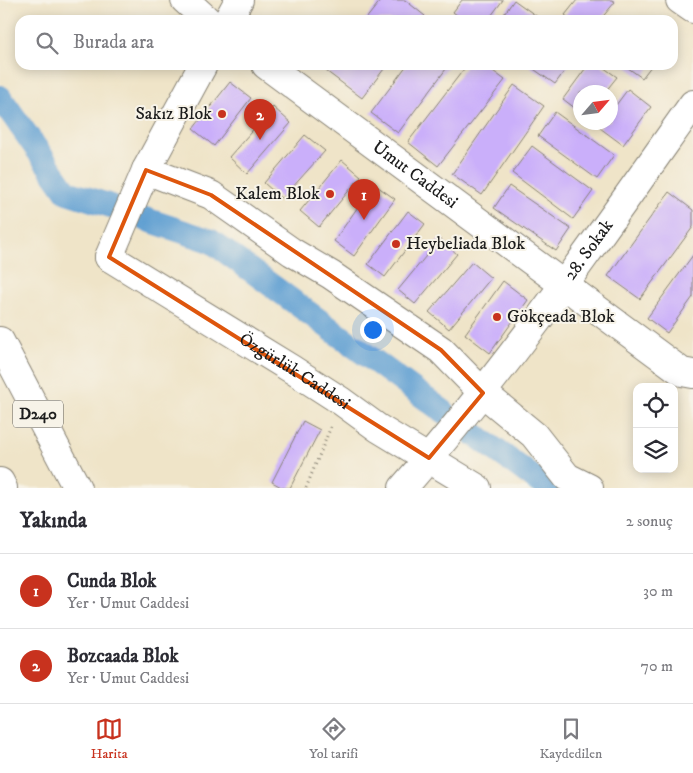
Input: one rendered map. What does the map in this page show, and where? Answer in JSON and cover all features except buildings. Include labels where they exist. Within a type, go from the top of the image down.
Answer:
[{"type":"main road","points":[[185,0],[202,15]]},
{"type":"main road","points":[[231,15],[239,0]]},
{"type":"main road","points":[[680,0],[693,10]]},
{"type":"main road","points":[[200,70],[146,170],[211,194],[292,252],[331,275],[441,350],[483,393],[534,435],[567,477],[589,488]]},
{"type":"main road","name":"Umut Caddesi","points":[[273,70],[682,372],[693,374]]},
{"type":"main road","name":"28. Sokak","points":[[403,488],[483,393],[564,286],[693,104]]},
{"type":"main road","name":"Özgürlük Caddesi","points":[[146,170],[109,257],[341,401],[378,428],[477,488]]},
{"type":"main road","name":"D240","points":[[0,341],[77,488]]},
{"type":"main road","points":[[0,482],[3,488]]},
{"type":"path","points":[[306,488],[341,401]]},
{"type":"highlighted area","points":[[146,170],[211,195],[441,350],[483,393],[429,458],[109,257]]},
{"type":"waterway","points":[[0,97],[67,192],[111,206]]},
{"type":"waterway","points":[[145,219],[211,241],[444,412]]},
{"type":"waterway","points":[[474,434],[548,488]]},
{"type":"place","name":"Sakız Blok","points":[[222,114]]},
{"type":"place","name":"Bozcaada Blok","points":[[260,140]]},
{"type":"place","name":"Kalem Blok","points":[[330,194]]},
{"type":"place","name":"Cunda Blok","points":[[364,220]]},
{"type":"place","name":"Heybeliada Blok","points":[[396,244]]},
{"type":"place","name":"Gökçeada Blok","points":[[497,317]]}]
